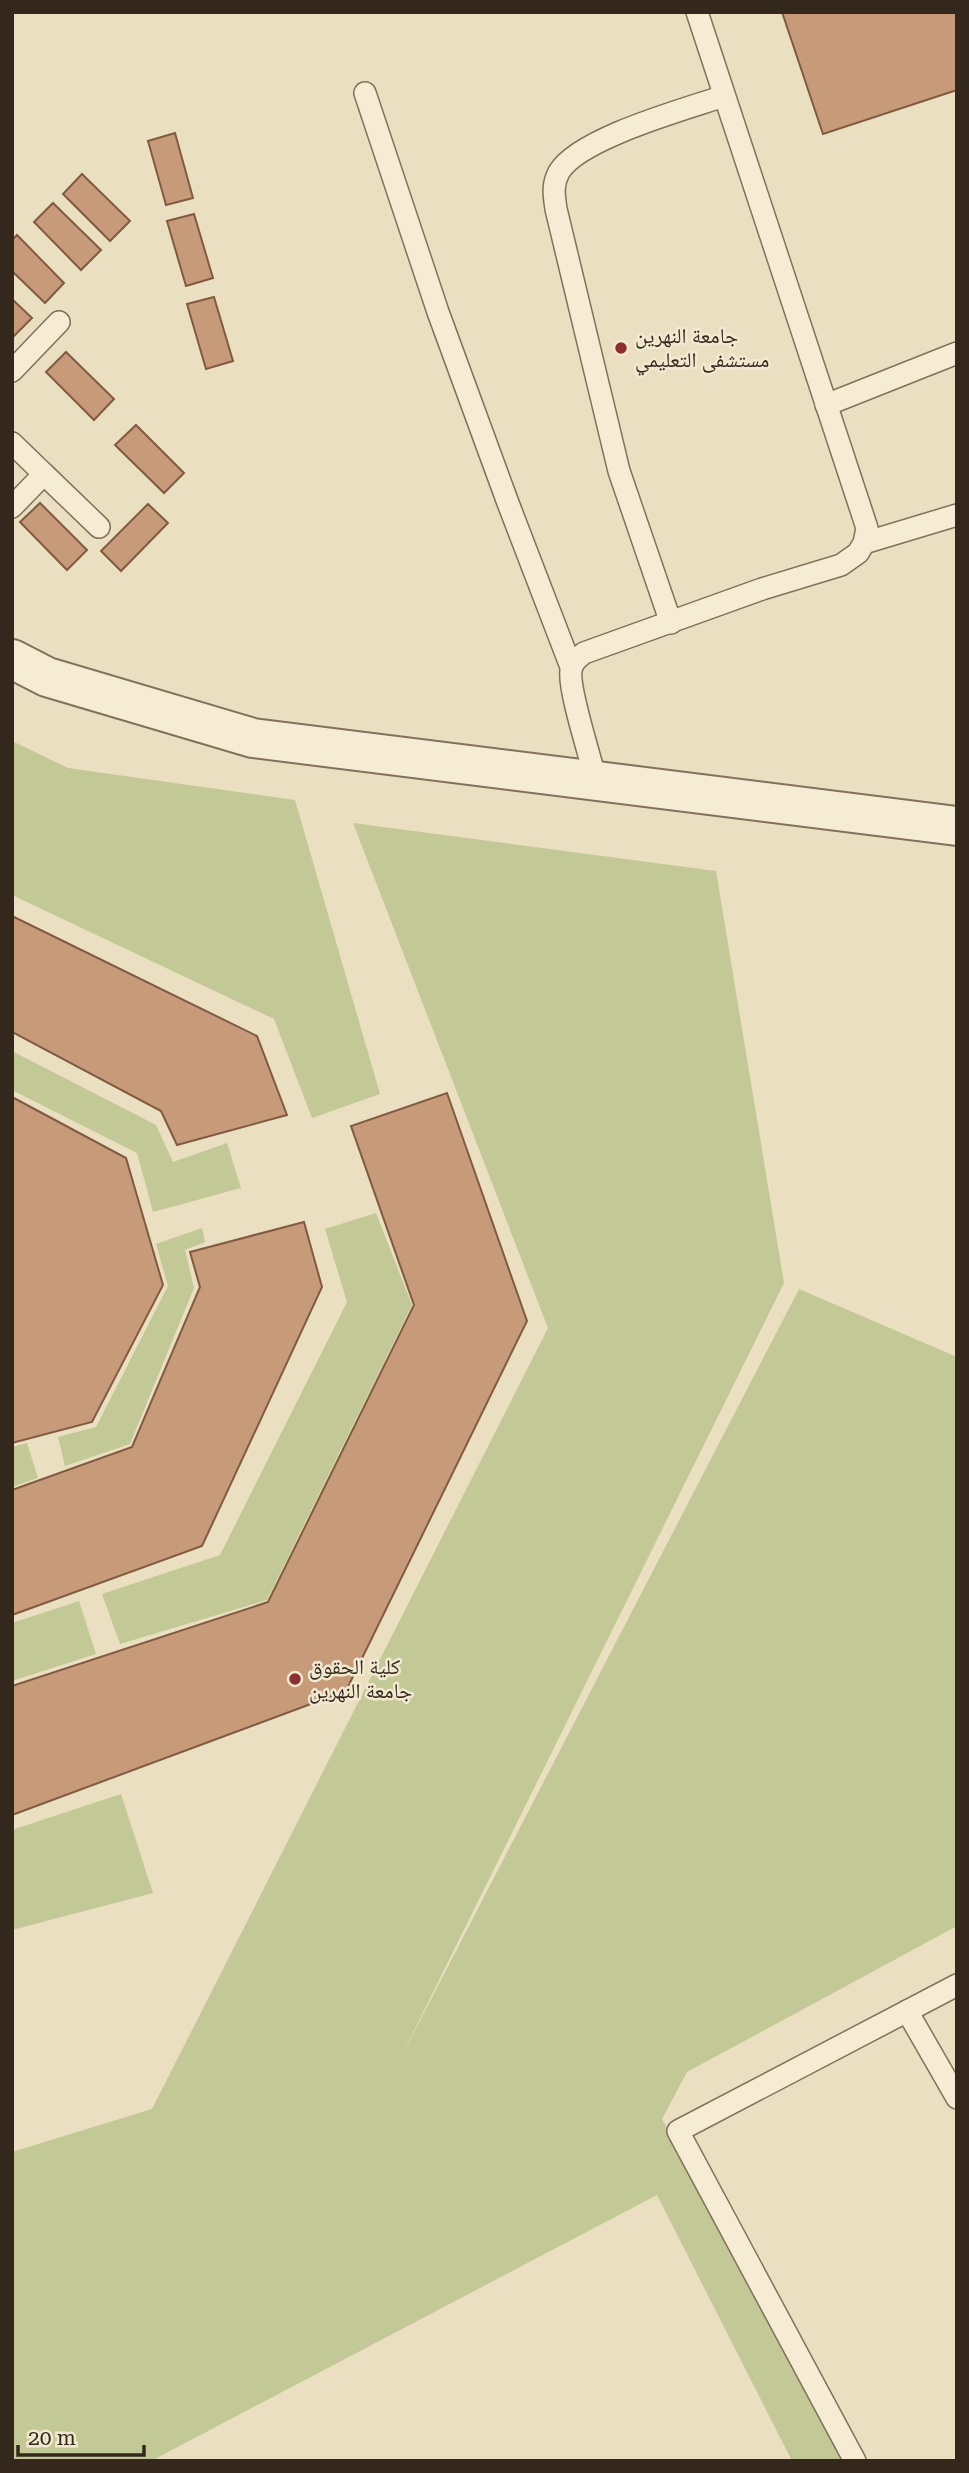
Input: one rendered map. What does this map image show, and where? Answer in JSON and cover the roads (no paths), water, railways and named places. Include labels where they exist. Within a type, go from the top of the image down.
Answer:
[{"type":"street","points":[[12,659],[47,677],[253,738],[957,826]]},
{"type":"lane","points":[[571,667],[584,653],[762,589],[841,565],[858,553],[864,543],[867,528],[696,12]]},
{"type":"lane","points":[[365,93],[438,312],[571,667],[572,686],[596,781]]},
{"type":"lane","points":[[671,623],[619,471],[553,187],[560,170],[611,135],[724,96]]},
{"type":"lane","points":[[12,371],[59,322]]},
{"type":"lane","points":[[826,405],[957,353]]},
{"type":"lane","points":[[12,443],[99,527]]},
{"type":"lane","points":[[12,507],[44,474]]},
{"type":"lane","points":[[864,543],[957,515]]},
{"type":"lane","points":[[855,2461],[678,2131],[957,1985]]},
{"type":"lane","points":[[906,2011],[957,2098]]},
{"type":"place","name":"جامعة النهرين مستشفى التعليمي","points":[[621,348]]},
{"type":"place","name":"كلية الحقوق جامعة النهرين","points":[[295,1679]]}]
